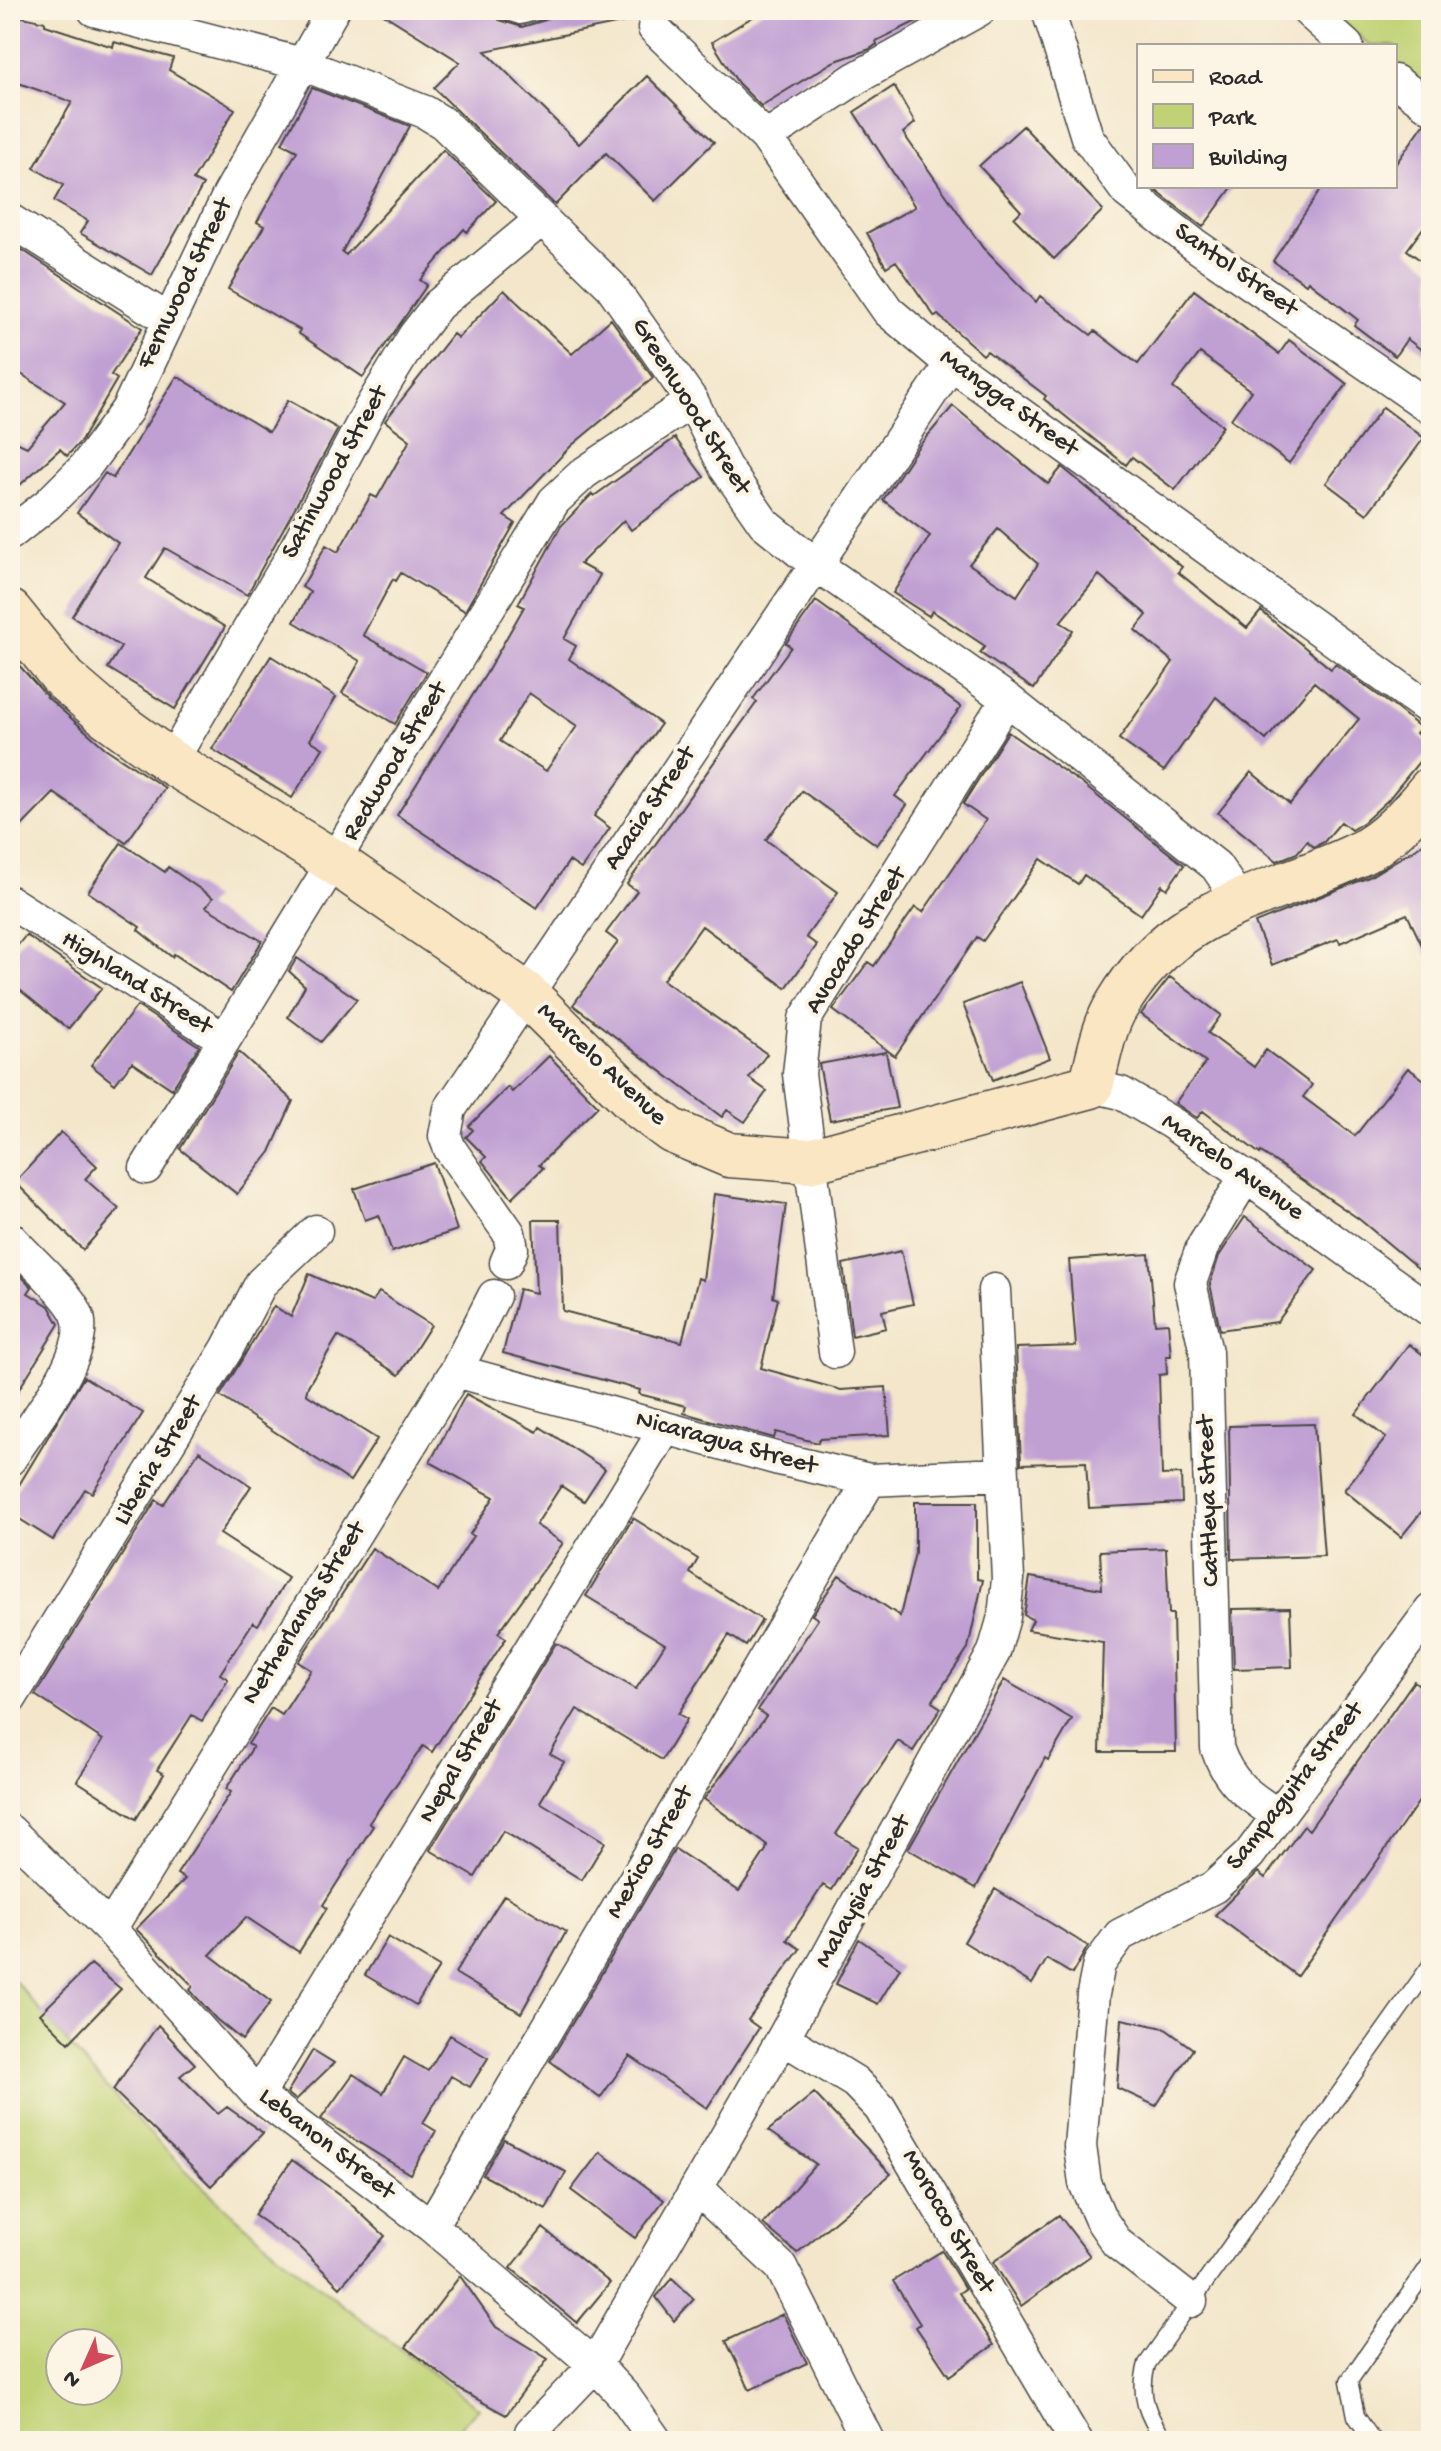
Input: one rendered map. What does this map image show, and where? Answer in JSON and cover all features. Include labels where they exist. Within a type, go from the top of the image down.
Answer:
[{"type":"street","name":"Greenwood Street","points":[[94,10],[302,64],[425,112],[443,123],[611,286],[692,401],[725,467],[764,523],[815,564],[1007,699],[1216,866],[1239,900]]},
{"type":"street","name":"Fernwood Street","points":[[10,534],[48,504],[85,467],[127,410],[167,319],[229,194],[333,10]]},
{"type":"street","points":[[766,137],[856,78],[979,10]]},
{"type":"street","name":"Santol Street","points":[[1048,10],[1087,137],[1127,192],[1195,245],[1431,408]]},
{"type":"street","points":[[1307,10],[1345,44]]},
{"type":"street","name":"Mangga Street","points":[[654,28],[766,137],[800,181],[888,311],[951,364],[1431,710]]},
{"type":"street","points":[[1397,82],[1431,107]]},
{"type":"street","name":"Satinwood Street","points":[[171,762],[414,336],[438,305],[542,219]]},
{"type":"street","points":[[10,220],[167,319]]},
{"type":"street","name":"Acacia Street","points":[[506,1263],[512,1249],[509,1233],[450,1149],[445,1121],[450,1109],[951,364]]},
{"type":"street","name":"Redwood Street","points":[[146,1168],[222,1038],[336,863],[554,501],[584,473],[692,401]]},
{"type":"street","name":"Marcelo Avenue","points":[[10,612],[64,679],[106,715],[171,762],[336,863],[526,994],[640,1107],[672,1131],[729,1155],[809,1161],[1091,1086],[1121,1093],[1173,1124],[1431,1311]]},
{"type":"street","name":"Avocado Street","points":[[835,1352],[799,1074],[805,1019],[1007,699]]},
{"type":"street","points":[[1091,1086],[1116,1006],[1157,954],[1194,921],[1239,900],[1362,853],[1410,814],[1431,789]]},
{"type":"street","name":"Highland Street","points":[[10,902],[222,1038]]},
{"type":"street","name":"Cattleya Street","points":[[1246,1176],[1202,1248],[1190,1283],[1206,1352],[1217,1748],[1225,1771],[1240,1791],[1278,1815]]},
{"type":"street","name":"Liberia Street","points":[[10,1699],[227,1349],[261,1283],[316,1231]]},
{"type":"street","points":[[10,1238],[76,1310],[81,1327],[74,1359],[10,1459]]},
{"type":"street","name":"Malaysia Street","points":[[531,2432],[595,2365],[783,2038],[994,1652],[1004,1617],[1008,1579],[1000,1474],[994,1290]]},
{"type":"street","name":"Netherlands Street","points":[[110,1929],[456,1371],[494,1296]]},
{"type":"street","name":"Nicaragua Street","points":[[456,1371],[665,1429],[870,1480],[1000,1474]]},
{"type":"street","name":"Nepal Street","points":[[258,2095],[665,1429]]},
{"type":"street","name":"Mexico Street","points":[[431,2226],[870,1480]]},
{"type":"street","name":"Sampaguita Street","points":[[1191,2301],[1117,2243],[1100,2218],[1085,2183],[1080,2146],[1093,1994],[1099,1964],[1120,1935],[1214,1887],[1249,1855],[1431,1610]]},
{"type":"street","name":"Lebanon Street","points":[[10,1831],[110,1929],[258,2095],[431,2226],[595,2365],[625,2397],[656,2441]]},
{"type":"street","name":"Morocco Street","points":[[783,2038],[855,2082],[880,2108],[1076,2441]]},
{"type":"street","points":[[697,2188],[781,2267],[868,2441]]},
{"type":"lane","points":[[504,10],[520,16],[543,10]]},
{"type":"lane","points":[[1165,2441],[1145,2407],[1141,2382],[1147,2364],[1431,1965]]},
{"type":"lane","points":[[1373,2441],[1356,2416],[1349,2381],[1431,2263]]},
{"type":"green space","points":[[1327,10],[1431,10],[1431,89],[1397,64],[1397,44],[1369,44]]},
{"type":"green space","points":[[10,1975],[110,2090],[216,2199],[312,2281],[479,2408],[445,2441],[10,2441]]},
{"type":"building","points":[[377,10],[493,10],[499,20],[522,27],[546,20],[554,10],[634,10],[635,20],[485,51],[579,144],[647,76],[714,142],[655,201],[606,153],[555,205],[434,88],[460,62]]},
{"type":"building","points":[[764,10],[939,10],[876,41],[877,44],[870,49],[833,62],[761,106],[738,83],[712,42]]},
{"type":"building","points":[[10,14],[45,22],[45,25],[113,47],[114,42],[173,58],[169,70],[235,109],[193,180],[203,185],[152,275],[80,233],[88,221],[54,201],[63,185],[34,168],[72,102],[10,80]]},
{"type":"building","points":[[894,86],[915,123],[903,133],[983,248],[1036,302],[1040,296],[1091,335],[1095,331],[1138,364],[1194,290],[1279,354],[1289,340],[1347,384],[1289,463],[1231,419],[1251,391],[1200,353],[1173,388],[1223,426],[1175,490],[1132,457],[1126,465],[1044,399],[1046,396],[987,351],[983,355],[938,315],[935,317],[896,261],[886,267],[867,233],[915,207],[854,112]]},
{"type":"building","points":[[312,88],[410,126],[342,252],[346,255],[443,150],[496,201],[467,232],[464,229],[420,280],[427,285],[363,377],[298,333],[300,330],[228,289],[264,226],[257,222],[297,151],[282,143]]},
{"type":"building","points":[[1424,124],[1431,126],[1431,217],[1407,250],[1431,268],[1431,357],[1407,339],[1395,356],[1354,325],[1358,320],[1308,281],[1306,284],[1273,261],[1322,188],[1397,188],[1397,162]]},
{"type":"building","points":[[1023,126],[1103,210],[1054,259],[1014,218],[1021,211],[979,166]]},
{"type":"building","points":[[1153,188],[1232,188],[1203,227]]},
{"type":"building","points":[[10,242],[142,328],[111,375],[117,379],[81,441],[67,456],[60,449],[10,494],[10,439],[27,447],[65,402],[10,367]]},
{"type":"building","points":[[504,290],[572,354],[611,319],[653,378],[571,446],[504,516],[515,523],[465,611],[401,573],[396,581],[393,579],[363,635],[427,672],[395,724],[342,693],[360,661],[294,622],[310,592],[302,587],[326,545],[338,552],[371,495],[377,498],[410,440],[385,421],[453,334],[458,338]]},
{"type":"building","points":[[177,376],[269,432],[288,400],[338,429],[247,595],[165,548],[146,578],[225,627],[175,709],[108,668],[121,647],[72,616],[118,543],[77,513],[105,473],[113,478]]},
{"type":"building","points":[[953,406],[1048,484],[1062,467],[1182,567],[1178,572],[1247,628],[1261,611],[1331,669],[1335,664],[1421,728],[1416,733],[1431,747],[1388,800],[1364,822],[1351,830],[1341,822],[1324,842],[1314,847],[1307,841],[1297,853],[1277,861],[1218,813],[1251,772],[1290,804],[1359,719],[1314,682],[1266,740],[1216,697],[1164,771],[1119,739],[1173,662],[1135,630],[1147,615],[1099,575],[1060,622],[1073,630],[1034,689],[980,653],[985,646],[932,611],[929,616],[893,593],[930,536],[883,500],[918,447]],"holes":[[[998,529],[1038,564],[1017,596],[969,564]]]},
{"type":"building","points":[[1383,407],[1424,438],[1367,514],[1326,483]]},
{"type":"building","points":[[675,438],[704,477],[631,530],[624,520],[580,564],[600,575],[564,639],[576,646],[569,659],[661,724],[594,816],[610,828],[581,869],[569,861],[537,908],[397,815],[486,674],[524,607],[518,604],[561,526],[592,494],[594,496]],"holes":[[[529,693],[577,726],[546,771],[500,741]]]},
{"type":"building","points":[[816,601],[961,707],[895,796],[907,805],[877,845],[802,791],[766,840],[838,892],[806,937],[817,945],[786,988],[702,926],[663,980],[767,1054],[749,1078],[767,1091],[745,1122],[727,1110],[722,1117],[573,1005],[618,942],[606,933],[637,891],[627,884],[757,702],[753,699],[791,647],[786,643]]},
{"type":"building","points":[[10,655],[48,698],[105,748],[165,788],[126,843],[54,793],[10,838]]},
{"type":"building","points":[[271,656],[336,697],[310,740],[323,748],[292,798],[212,749]]},
{"type":"building","points":[[1008,732],[1081,783],[1184,865],[1167,889],[1162,885],[1141,915],[1084,875],[1078,884],[1041,859],[983,941],[977,937],[895,1056],[833,1010],[868,962],[874,966],[915,907],[923,912],[986,820],[963,804]]},
{"type":"building","points":[[1431,839],[1431,964],[1407,914],[1340,943],[1338,939],[1272,965],[1255,923],[1369,877]]},
{"type":"building","points":[[121,843],[165,872],[168,867],[213,898],[206,907],[262,941],[231,992],[174,954],[172,957],[138,930],[140,927],[88,892]]},
{"type":"building","points":[[26,935],[102,988],[68,1029],[10,982],[10,955]]},
{"type":"building","points":[[297,958],[357,999],[321,1042],[288,1017],[305,986],[289,971]]},
{"type":"building","points":[[1170,977],[1221,1015],[1208,1033],[1254,1067],[1266,1050],[1312,1085],[1303,1097],[1355,1136],[1408,1068],[1431,1085],[1431,1279],[1359,1219],[1260,1154],[1203,1111],[1197,1118],[1175,1103],[1206,1062],[1141,1014]]},
{"type":"building","points":[[1020,982],[1050,1058],[993,1080],[963,1004]]},
{"type":"building","points":[[137,1006],[199,1046],[172,1089],[132,1062],[115,1084],[91,1065]]},
{"type":"building","points":[[239,1052],[293,1101],[270,1152],[237,1194],[180,1149]]},
{"type":"building","points":[[886,1052],[897,1108],[830,1120],[819,1064]]},
{"type":"building","points":[[549,1056],[598,1106],[539,1165],[543,1168],[512,1198],[482,1161],[486,1157],[466,1137],[473,1130],[469,1126],[508,1087],[512,1092]]},
{"type":"building","points":[[61,1132],[97,1166],[85,1179],[119,1209],[83,1250],[15,1182]]},
{"type":"building","points":[[434,1163],[457,1230],[392,1252],[379,1215],[365,1220],[354,1189]]},
{"type":"building","points":[[714,1194],[786,1204],[773,1297],[778,1299],[761,1368],[841,1390],[886,1387],[890,1435],[819,1439],[818,1443],[776,1432],[774,1438],[684,1413],[686,1406],[639,1394],[640,1390],[503,1353],[519,1289],[536,1293],[533,1220],[560,1220],[563,1311],[682,1342],[698,1278],[703,1280]]},
{"type":"building","points":[[1245,1217],[1316,1270],[1277,1322],[1220,1330],[1210,1284],[1219,1256]]},
{"type":"building","points":[[901,1251],[913,1304],[882,1311],[886,1328],[852,1336],[843,1264]]},
{"type":"building","points":[[1149,1254],[1155,1324],[1168,1323],[1171,1356],[1166,1356],[1167,1374],[1159,1375],[1162,1475],[1181,1474],[1182,1503],[1089,1508],[1086,1462],[1021,1464],[1016,1348],[1076,1346],[1069,1260]]},
{"type":"building","points":[[10,1265],[32,1287],[28,1293],[49,1306],[59,1324],[10,1404]]},
{"type":"building","points":[[309,1274],[372,1302],[379,1292],[431,1325],[399,1375],[338,1336],[308,1386],[306,1394],[377,1439],[350,1481],[220,1396],[274,1306],[291,1317]]},
{"type":"building","points":[[1409,1344],[1431,1361],[1431,1500],[1401,1537],[1344,1490],[1386,1438],[1356,1414]]},
{"type":"building","points":[[84,1377],[143,1413],[92,1493],[85,1489],[53,1540],[10,1513],[10,1500]]},
{"type":"building","points":[[466,1394],[537,1432],[540,1427],[605,1469],[584,1501],[561,1486],[536,1525],[563,1543],[498,1633],[506,1638],[432,1752],[423,1746],[369,1823],[373,1826],[323,1905],[327,1908],[299,1952],[246,1917],[210,1955],[271,2002],[242,2040],[216,2019],[190,1990],[193,1986],[136,1929],[185,1879],[177,1874],[231,1792],[226,1789],[253,1747],[248,1744],[271,1708],[282,1715],[311,1670],[298,1662],[372,1548],[438,1591],[473,1536],[470,1534],[494,1497],[430,1462]]},
{"type":"building","points":[[1314,1424],[1324,1556],[1231,1559],[1229,1426]]},
{"type":"building","points":[[199,1451],[251,1486],[220,1534],[288,1578],[258,1625],[253,1622],[220,1674],[228,1679],[202,1721],[192,1715],[157,1770],[164,1774],[136,1819],[77,1781],[103,1740],[35,1695],[156,1500],[163,1505]]},
{"type":"building","points":[[915,1502],[977,1502],[977,1579],[983,1580],[968,1648],[932,1702],[941,1708],[913,1751],[898,1741],[836,1834],[858,1847],[832,1890],[823,1885],[787,1940],[800,1949],[748,2020],[759,2028],[707,2108],[630,2056],[600,2098],[550,2061],[675,1849],[739,1891],[766,1850],[767,1845],[704,1799],[766,1716],[758,1710],[818,1619],[812,1615],[839,1575],[900,1616],[915,1553]]},
{"type":"building","points":[[633,1518],[698,1559],[690,1573],[762,1620],[746,1646],[729,1635],[678,1714],[687,1719],[662,1760],[577,1709],[550,1754],[564,1762],[540,1802],[605,1842],[582,1880],[503,1831],[475,1877],[430,1850],[556,1643],[636,1689],[665,1644],[586,1596]]},
{"type":"building","points":[[1166,1548],[1169,1614],[1173,1614],[1176,1752],[1100,1752],[1103,1642],[1028,1630],[1033,1620],[1024,1615],[1030,1577],[1102,1589],[1100,1551]]},
{"type":"building","points":[[1290,1608],[1292,1667],[1234,1669],[1232,1609]]},
{"type":"building","points":[[1004,1680],[1072,1719],[1048,1760],[1045,1758],[976,1888],[908,1849]]},
{"type":"building","points":[[1414,1681],[1431,1694],[1431,1784],[1297,1976],[1215,1915],[1258,1872],[1265,1878],[1304,1826],[1309,1830]]},
{"type":"building","points":[[995,1889],[1088,1946],[1072,1974],[1047,1959],[1032,1984],[964,1942]]},
{"type":"building","points":[[504,1895],[566,1932],[521,2013],[455,1973]]},
{"type":"building","points":[[388,1937],[439,1967],[416,2005],[365,1975]]},
{"type":"building","points":[[859,1939],[900,1968],[878,2004],[836,1984]]},
{"type":"building","points":[[91,1964],[121,1989],[69,2043],[40,2014]]},
{"type":"building","points":[[1122,2019],[1164,2028],[1193,2049],[1156,2106],[1117,2088]]},
{"type":"building","points":[[158,2025],[195,2064],[180,2076],[218,2114],[227,2107],[263,2133],[211,2186],[113,2090]]},
{"type":"building","points":[[450,2035],[488,2058],[470,2087],[451,2076],[423,2123],[436,2131],[410,2174],[321,2119],[353,2074],[383,2093],[404,2057],[428,2071]]},
{"type":"building","points":[[313,2050],[334,2063],[296,2100],[287,2093]]},
{"type":"building","points":[[814,2093],[891,2174],[797,2253],[763,2224],[816,2164],[768,2131]]},
{"type":"building","points":[[504,2139],[566,2172],[546,2209],[483,2175]]},
{"type":"building","points":[[600,2152],[664,2200],[635,2238],[571,2190]]},
{"type":"building","points":[[292,2160],[343,2197],[385,2236],[340,2287],[297,2245],[254,2215]]},
{"type":"building","points":[[1059,2215],[1090,2256],[1021,2306],[993,2262]]},
{"type":"building","points":[[543,2228],[610,2283],[577,2323],[511,2268]]},
{"type":"building","points":[[942,2251],[965,2289],[959,2293],[994,2345],[949,2376],[916,2327],[920,2324],[893,2281]]},
{"type":"building","points":[[460,2276],[496,2327],[548,2359],[506,2415],[462,2391],[406,2347]]},
{"type":"building","points":[[672,2278],[694,2299],[674,2321],[656,2297]]},
{"type":"building","points":[[783,2314],[807,2363],[750,2390],[726,2341]]}]
